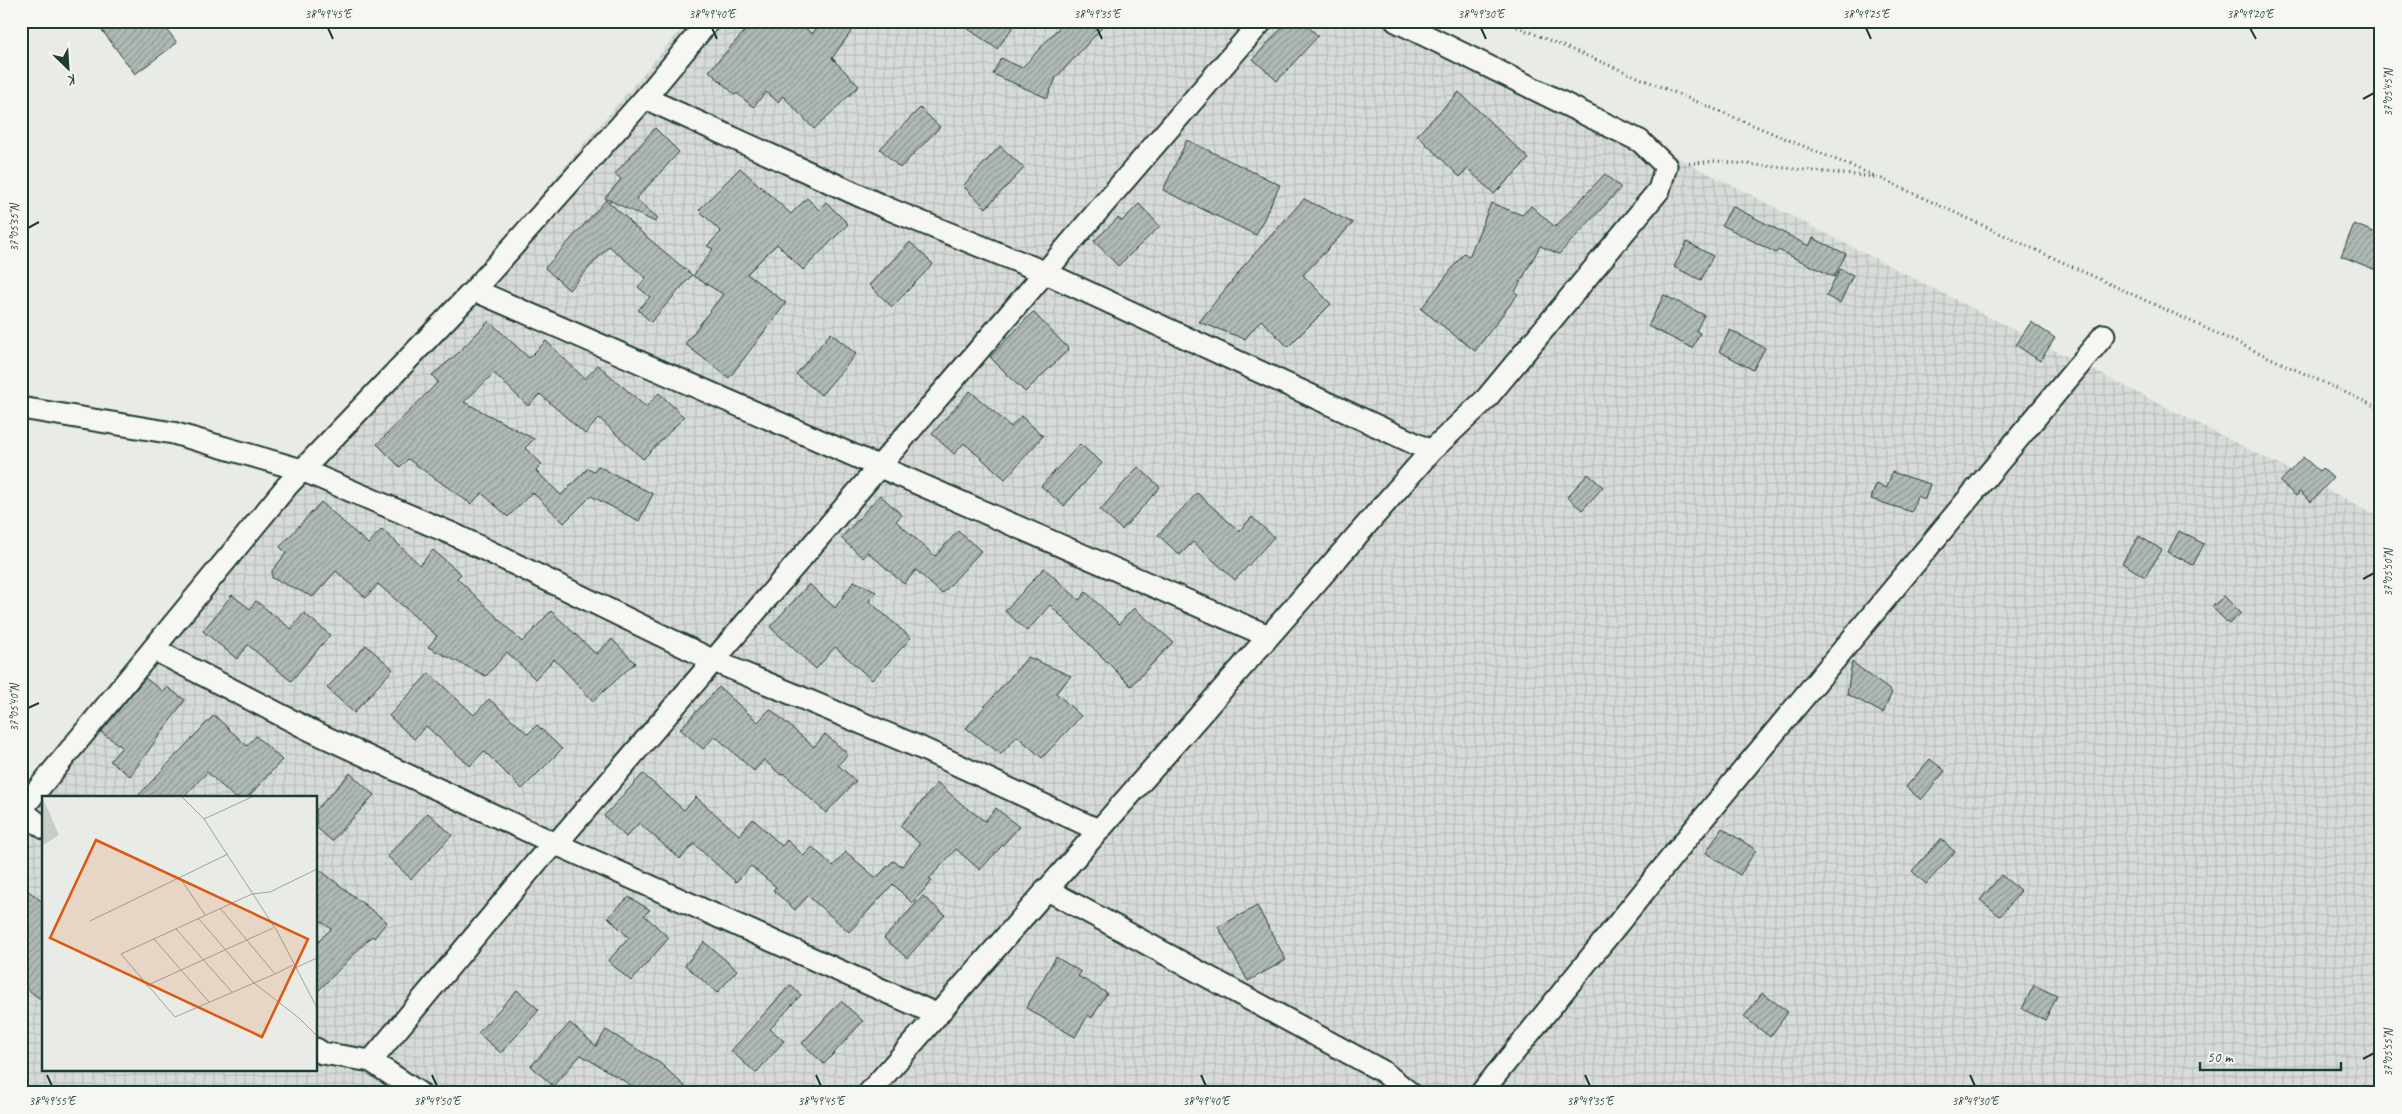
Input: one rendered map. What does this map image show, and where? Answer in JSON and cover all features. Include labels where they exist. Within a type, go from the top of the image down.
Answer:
[{"type":"street","points":[[42,826],[21,810],[153,649],[302,470],[474,290],[645,98],[709,21]]},
{"type":"street","points":[[370,1061],[540,858],[556,844],[714,662],[1044,272],[1262,21]]},
{"type":"street","points":[[869,1093],[1432,451],[1486,399],[1659,190],[1666,166],[1640,141],[1396,21]]},
{"type":"street","points":[[645,98],[889,209],[1044,272],[1432,451]]},
{"type":"street","points":[[474,290],[1268,636]]},
{"type":"street","points":[[1481,1093],[1698,825],[2104,335]]},
{"type":"street","points":[[21,408],[174,433],[302,470],[455,535],[714,662],[921,748],[1098,830]]},
{"type":"street","points":[[153,649],[310,730],[556,844],[938,1015]]},
{"type":"street","points":[[1046,889],[1382,1072],[1410,1093]]},
{"type":"street","points":[[318,1051],[322,1054],[370,1061],[419,1093]]},
{"type":"path","points":[[1503,21],[1880,178],[2381,409]]},
{"type":"path","points":[[1666,166],[1716,161],[1880,178]]},
{"type":"shaded area","points":[[688,21],[1410,21],[2381,517],[2381,1093],[21,1093],[21,809]]},
{"type":"building","points":[[95,21],[161,21],[177,43],[135,74]]},
{"type":"building","points":[[754,21],[797,21],[812,34],[822,21],[859,21],[832,58],[859,86],[814,129],[783,96],[778,102],[766,92],[753,107],[737,93],[735,95],[709,71]]},
{"type":"building","points":[[957,21],[1005,21],[1013,27],[997,49]]},
{"type":"building","points":[[1065,21],[1108,21],[1056,78],[1047,98],[993,74],[1001,58],[1022,68]]},
{"type":"building","points":[[1288,21],[1302,21],[1318,36],[1277,81],[1253,59]]},
{"type":"building","points":[[1459,92],[1529,159],[1494,194],[1468,169],[1460,177],[1417,135]]},
{"type":"building","points":[[920,108],[940,127],[900,168],[880,149]]},
{"type":"building","points":[[655,128],[679,152],[636,199],[658,218],[655,222],[605,198],[621,179],[615,174]]},
{"type":"building","points":[[1187,140],[1280,185],[1256,235],[1163,190]]},
{"type":"building","points":[[1000,146],[1024,168],[986,208],[963,186]]},
{"type":"building","points":[[740,168],[791,214],[807,198],[819,210],[826,202],[848,224],[803,270],[777,244],[747,274],[786,303],[729,378],[685,344],[723,294],[693,276],[713,249],[707,246],[721,232],[699,210]]},
{"type":"building","points":[[1605,174],[1621,188],[1559,254],[1540,246],[1515,292],[1518,294],[1475,351],[1421,309],[1464,253],[1469,257],[1491,203],[1522,215],[1531,206],[1555,227]]},
{"type":"building","points":[[1304,199],[1353,223],[1303,275],[1331,304],[1288,347],[1261,320],[1245,339],[1199,322],[1248,261]]},
{"type":"building","points":[[606,200],[692,275],[651,322],[638,310],[650,297],[638,287],[646,278],[609,246],[569,290],[545,268]]},
{"type":"building","points":[[1139,204],[1160,226],[1118,266],[1094,241],[1118,218],[1122,221]]},
{"type":"building","points":[[1732,206],[1809,246],[1813,238],[1846,254],[1834,277],[1778,250],[1776,253],[1722,225]]},
{"type":"building","points":[[2354,224],[2381,235],[2381,272],[2341,256]]},
{"type":"building","points":[[910,242],[933,264],[892,307],[869,285]]},
{"type":"building","points":[[1687,242],[1713,256],[1701,280],[1674,267]]},
{"type":"building","points":[[1840,269],[1853,275],[1840,303],[1826,296]]},
{"type":"building","points":[[1664,295],[1704,315],[1696,331],[1700,333],[1692,348],[1648,326]]},
{"type":"building","points":[[1033,312],[1069,349],[1025,392],[990,357]]},
{"type":"building","points":[[489,321],[529,358],[546,341],[585,379],[598,365],[646,407],[659,393],[684,417],[643,459],[599,418],[585,434],[540,394],[528,406],[494,373],[464,402],[534,439],[525,448],[542,464],[536,471],[561,495],[588,468],[594,471],[598,466],[653,494],[639,521],[591,496],[564,523],[532,492],[508,517],[482,493],[471,504],[408,459],[400,467],[377,444],[438,382],[432,375],[455,356]]},
{"type":"building","points":[[2031,322],[2055,338],[2040,361],[2016,345]]},
{"type":"building","points":[[1730,330],[1765,348],[1753,370],[1719,351]]},
{"type":"building","points":[[831,333],[856,354],[821,395],[796,374]]},
{"type":"building","points":[[970,391],[1011,427],[1021,416],[1043,436],[1005,479],[964,443],[954,454],[932,434]]},
{"type":"building","points":[[1080,444],[1102,463],[1064,506],[1041,486]]},
{"type":"building","points":[[2303,457],[2319,471],[2322,468],[2333,478],[2311,502],[2300,492],[2296,496],[2280,482]]},
{"type":"building","points":[[1138,467],[1160,487],[1122,530],[1100,510]]},
{"type":"building","points":[[1892,472],[1930,484],[1925,499],[1917,496],[1912,512],[1871,499],[1876,484],[1887,488]]},
{"type":"building","points":[[1588,474],[1603,487],[1582,510],[1567,497]]},
{"type":"building","points":[[1197,493],[1239,531],[1252,517],[1274,537],[1235,580],[1193,542],[1180,555],[1158,535]]},
{"type":"building","points":[[880,495],[902,515],[896,521],[935,556],[958,531],[981,551],[942,594],[916,570],[904,584],[868,552],[863,558],[841,538]]},
{"type":"building","points":[[321,502],[368,544],[382,529],[420,565],[433,550],[461,574],[457,578],[522,642],[551,611],[596,654],[612,639],[635,663],[593,701],[554,659],[535,679],[507,652],[486,676],[428,647],[437,636],[378,584],[366,598],[336,571],[313,597],[272,578],[272,571],[286,553],[280,547]]},
{"type":"building","points":[[2179,531],[2204,544],[2193,565],[2168,552]]},
{"type":"building","points":[[2139,536],[2162,550],[2145,577],[2122,563]]},
{"type":"building","points":[[1044,568],[1079,600],[1086,592],[1119,624],[1134,608],[1173,642],[1131,686],[1050,605],[1027,631],[1005,611]]},
{"type":"building","points":[[854,581],[876,592],[869,601],[911,638],[872,680],[835,647],[816,669],[770,627],[809,584],[835,608]]},
{"type":"building","points":[[232,595],[250,609],[256,601],[291,629],[304,613],[330,635],[291,681],[248,645],[237,659],[203,631]]},
{"type":"building","points":[[2224,596],[2241,613],[2229,624],[2212,607]]},
{"type":"building","points":[[366,645],[393,669],[354,713],[327,688]]},
{"type":"building","points":[[1028,657],[1071,676],[1056,693],[1081,716],[1042,758],[1017,736],[1001,754],[966,728]]},
{"type":"building","points":[[1852,662],[1892,692],[1883,713],[1847,694]]},
{"type":"building","points":[[429,673],[474,715],[489,699],[528,734],[537,725],[562,749],[522,789],[484,751],[470,766],[426,726],[414,739],[389,716]]},
{"type":"building","points":[[145,678],[164,692],[167,687],[185,700],[130,776],[110,761],[122,747],[101,732]]},
{"type":"building","points":[[719,687],[758,722],[770,709],[814,747],[825,734],[848,754],[838,765],[856,781],[826,813],[783,773],[781,775],[764,760],[754,771],[715,736],[703,749],[680,729]]},
{"type":"building","points":[[214,715],[247,746],[256,736],[282,760],[249,796],[233,796],[207,772],[185,796],[138,796]]},
{"type":"building","points":[[1930,759],[1945,771],[1921,800],[1906,787]]},
{"type":"building","points":[[350,773],[374,795],[332,841],[318,829],[318,808]]},
{"type":"building","points":[[643,774],[684,810],[696,797],[739,835],[753,819],[782,846],[787,840],[804,856],[812,847],[833,866],[846,852],[876,878],[893,861],[902,866],[920,844],[900,826],[938,783],[964,806],[985,821],[996,808],[1019,827],[980,870],[956,849],[929,879],[932,881],[912,903],[893,884],[849,932],[808,896],[795,910],[773,890],[776,887],[751,866],[736,882],[694,844],[680,859],[639,823],[626,837],[604,816]]},
{"type":"building","points":[[428,813],[452,835],[411,879],[387,856]]},
{"type":"building","points":[[1722,828],[1756,850],[1740,875],[1706,853]]},
{"type":"building","points":[[1941,839],[1955,852],[1926,884],[1912,871]]},
{"type":"building","points":[[318,869],[387,922],[374,938],[372,936],[318,991],[318,942],[331,929],[318,919]]},
{"type":"building","points":[[2001,875],[2021,891],[2000,916],[1980,900]]},
{"type":"building","points":[[21,885],[42,901],[42,1000],[21,984]]},
{"type":"building","points":[[923,896],[945,915],[907,958],[884,938]]},
{"type":"building","points":[[629,897],[650,910],[644,915],[669,938],[631,981],[608,961],[629,938],[608,917]]},
{"type":"building","points":[[1257,906],[1286,960],[1248,981],[1218,927]]},
{"type":"building","points":[[704,942],[737,970],[717,993],[685,965]]},
{"type":"building","points":[[1056,957],[1081,972],[1078,976],[1107,993],[1092,1018],[1088,1015],[1075,1037],[1026,1008]]},
{"type":"building","points":[[790,985],[801,995],[770,1029],[784,1041],[756,1073],[731,1051]]},
{"type":"building","points":[[2034,985],[2057,996],[2045,1020],[2022,1009]]},
{"type":"building","points":[[517,990],[539,1010],[501,1053],[478,1033]]},
{"type":"building","points":[[1762,993],[1788,1012],[1770,1037],[1744,1017]]},
{"type":"building","points":[[841,1001],[863,1021],[824,1064],[802,1043]]},
{"type":"building","points":[[570,1023],[596,1046],[606,1030],[660,1063],[692,1093],[644,1093],[581,1055],[553,1086],[531,1066]]}]
